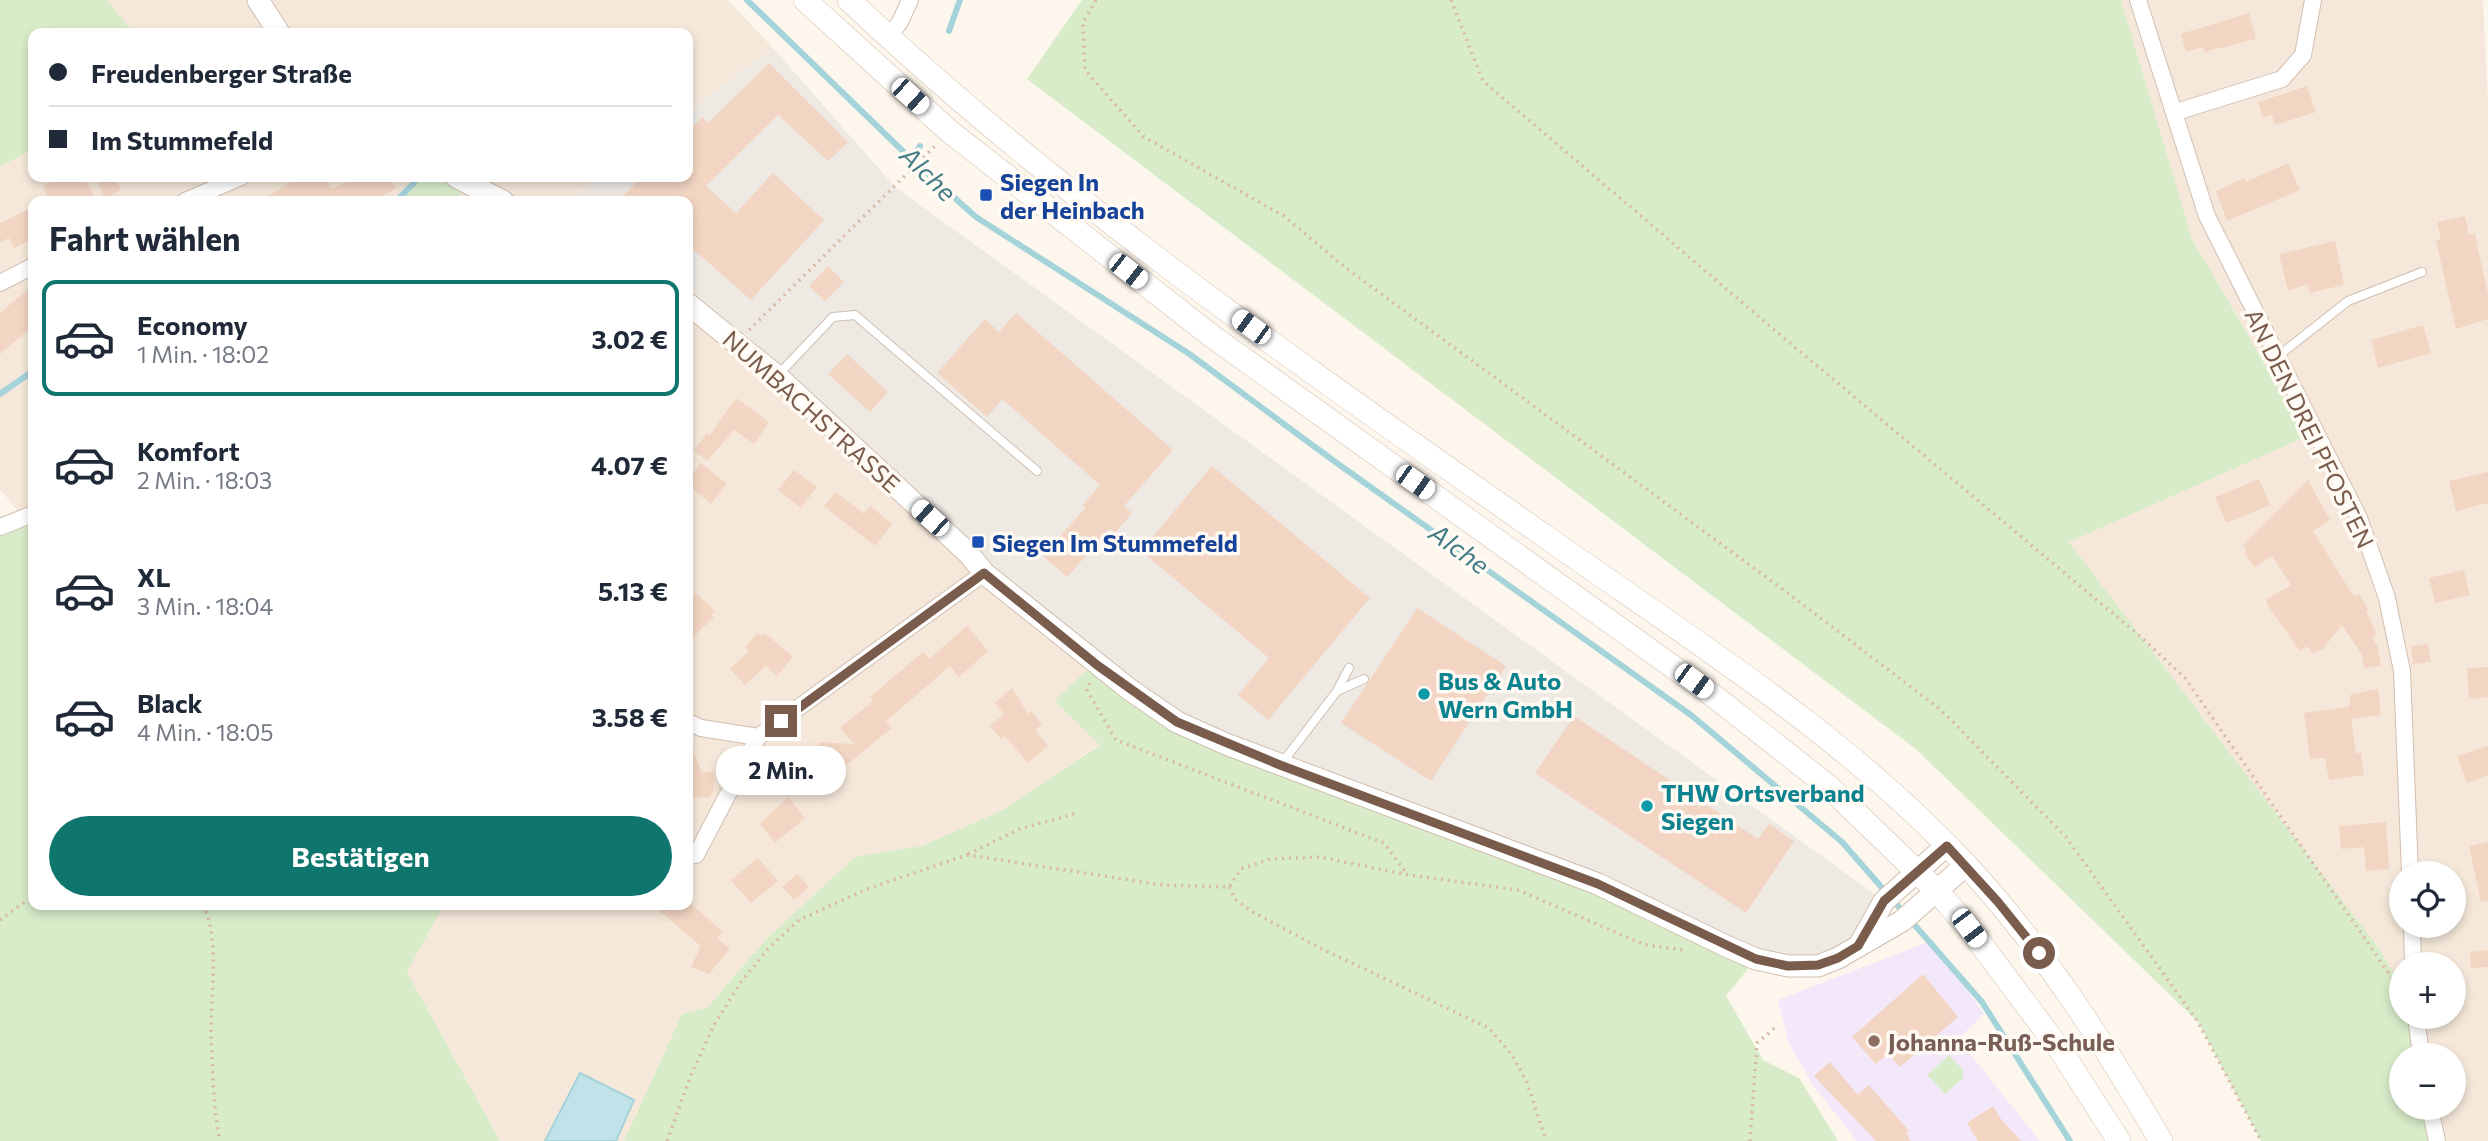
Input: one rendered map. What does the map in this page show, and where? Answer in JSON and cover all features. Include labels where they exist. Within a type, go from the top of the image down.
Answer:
[{"type":"main road","points":[[805,0],[949,131],[1213,337],[1781,746],[1828,786],[1937,891],[1969,928],[2063,1054],[2119,1141]]},
{"type":"main road","points":[[849,0],[1021,152],[1228,311],[1819,730],[1966,865],[2039,953],[2124,1078],[2161,1141]]},
{"type":"street","points":[[258,0],[276,28]]},
{"type":"street","points":[[888,37],[900,22],[910,0]]},
{"type":"street","name":"AN DEN DREI PFOSTEN","points":[[2138,0],[2176,112],[2207,216],[2359,518],[2387,598],[2402,671],[2410,861]]},
{"type":"street","points":[[2176,112],[2282,79],[2303,55],[2313,0]]},
{"type":"street","points":[[197,196],[229,182]]},
{"type":"street","points":[[466,182],[493,196]]},
{"type":"street","points":[[0,283],[28,269]]},
{"type":"street","name":"NUMBACHSTRASSE","points":[[693,308],[777,376],[969,554],[984,573],[1097,665],[1177,722],[1280,765],[1598,884],[1756,959],[1788,966],[1818,965],[1838,958],[1902,921],[1966,865]]},
{"type":"street","points":[[0,527],[28,516]]},
{"type":"street","points":[[693,854],[696,855],[758,737],[984,573]]},
{"type":"street","points":[[693,724],[758,737]]},
{"type":"street","points":[[1858,946],[1884,901],[1947,846]]},
{"type":"street","points":[[2433,1120],[2437,1141]]},
{"type":"lane","points":[[2277,357],[2348,301],[2422,272]]},
{"type":"lane","points":[[777,376],[833,317],[855,315],[1037,471]]},
{"type":"lane","points":[[1280,765],[1336,691],[1349,668]]},
{"type":"lane","points":[[1336,691],[1364,678]]},
{"type":"path","points":[[1096,0],[1083,23],[1084,70],[1144,137],[1284,216],[1346,268],[1756,569],[1941,710],[2066,837],[2198,1022],[2261,1141]]},
{"type":"path","points":[[1451,0],[1483,81],[1779,334],[2141,637],[2185,678],[2389,974]]},
{"type":"path","points":[[737,341],[925,156]]},
{"type":"path","points":[[1097,665],[1087,690],[1116,740],[1384,843],[1409,875]]},
{"type":"path","points":[[667,1141],[691,1075],[714,1026],[741,982],[768,949],[799,920],[867,889],[967,855],[1020,830],[1077,813]]},
{"type":"path","points":[[967,855],[1163,885],[1229,887]]},
{"type":"path","points":[[1229,887],[1241,869],[1270,859],[1320,857],[1409,875],[1518,890],[1646,945],[1687,950]]},
{"type":"path","points":[[1229,887],[1235,899],[1251,911],[1318,947],[1489,1028],[1512,1055],[1527,1082],[1546,1141]]},
{"type":"path","points":[[0,920],[28,900]]},
{"type":"path","points":[[206,910],[212,942],[211,1038],[219,1141]]},
{"type":"path","points":[[1750,1141],[1757,1043],[1777,1025]]},
{"type":"shaded area","points":[[107,0],[728,0],[773,48],[693,108],[693,28],[130,28]]},
{"type":"shaded area","points":[[2121,0],[2483,0],[2488,104],[2488,1141],[2437,1141],[2433,1120],[2466,1120],[2466,1043],[2419,1043],[2418,1029],[2466,1029],[2466,952],[2389,952],[2389,965],[2381,951],[2068,541],[2307,436],[2192,239]]},
{"type":"shaded area","points":[[773,48],[895,187],[1884,901],[1858,946],[1788,966],[1280,766],[1129,689],[693,308],[693,196],[574,196],[593,182],[693,182],[693,108]]},
{"type":"shaded area","points":[[28,152],[28,182],[593,182],[574,196],[28,196],[28,516],[0,526],[17,510],[0,489],[0,167]]},
{"type":"shaded area","points":[[693,308],[1097,665],[1100,744],[1005,809],[922,846],[855,857],[765,940],[708,1007],[682,1014],[624,1141],[500,1141],[407,972],[441,910],[693,910]]},
{"type":"shaded area","name":"Johanna-Ruß-Schule","points":[[1933,940],[1984,1014],[1958,1039],[2040,1141],[1857,1141],[1815,1088],[1789,1044],[1778,1000]]},
{"type":"green space","points":[[0,0],[107,0],[130,28],[28,28],[28,152],[0,167]]},
{"type":"green space","points":[[1082,0],[2121,0],[2192,239],[2307,436],[2069,542],[2381,951],[2389,965],[2389,1029],[2418,1029],[2419,1043],[2389,1043],[2389,1120],[2433,1120],[2437,1141],[2261,1141],[2198,1022],[1917,750],[1027,79]]},
{"type":"green space","points":[[413,182],[470,184],[458,196],[401,196]]},
{"type":"green space","points":[[28,516],[28,910],[441,910],[407,972],[500,1141],[0,1141],[0,527]]},
{"type":"green space","points":[[1097,665],[1177,722],[1756,959],[1726,996],[1763,1060],[1799,1078],[1838,1141],[624,1141],[682,1014],[708,1007],[765,940],[855,857],[922,846],[1005,809],[1100,745],[1054,701]]},
{"type":"green space","points":[[1949,1055],[1963,1070],[1963,1078],[1945,1094],[1927,1075]]},
{"type":"water","points":[[580,1073],[634,1100],[616,1141],[545,1141]]},
{"type":"building","points":[[2249,13],[2256,39],[2204,52],[2203,47],[2186,52],[2181,34]]},
{"type":"building","points":[[769,63],[848,142],[828,161],[778,115],[706,186],[736,213],[773,173],[824,220],[751,300],[693,249],[693,196],[623,196],[637,182],[693,182],[693,127],[702,117],[708,123]]},
{"type":"building","points":[[2307,86],[2316,112],[2275,125],[2272,115],[2263,118],[2258,102]]},
{"type":"building","points":[[2288,163],[2300,190],[2227,221],[2216,191],[2244,178],[2246,182]]},
{"type":"building","points":[[51,182],[87,182],[94,196],[48,196],[43,186]]},
{"type":"building","points":[[97,182],[117,182],[121,190],[104,196]]},
{"type":"building","points":[[290,182],[328,182],[331,189],[347,182],[392,182],[396,189],[380,196],[269,196]]},
{"type":"building","points":[[28,209],[28,241],[14,248],[9,238],[0,242],[0,223]]},
{"type":"building","points":[[2465,216],[2469,235],[2475,234],[2488,294],[2488,319],[2456,329],[2436,240],[2441,240],[2437,222]]},
{"type":"building","points":[[2335,241],[2344,285],[2309,293],[2308,284],[2288,291],[2279,254]]},
{"type":"building","points":[[828,266],[844,282],[825,301],[809,286]]},
{"type":"building","points":[[28,289],[28,330],[0,354],[0,313]]},
{"type":"building","points":[[1016,313],[1173,450],[1124,506],[1132,513],[1115,533],[1110,529],[1067,577],[1043,556],[1085,508],[1083,505],[1100,485],[1002,399],[987,417],[937,373],[985,319],[999,332]]},
{"type":"building","points":[[2423,325],[2431,353],[2378,368],[2371,340]]},
{"type":"building","points":[[847,354],[888,392],[870,412],[828,374]]},
{"type":"building","points":[[736,398],[769,422],[754,444],[734,430],[707,461],[694,450],[707,433],[710,435]]},
{"type":"building","points":[[701,463],[727,484],[711,504],[693,489],[693,473]]},
{"type":"building","points":[[1212,466],[1370,598],[1268,720],[1238,695],[1269,658],[1141,551]]},
{"type":"building","points":[[794,470],[817,487],[801,508],[778,490]]},
{"type":"building","points":[[2488,472],[2488,503],[2456,511],[2449,481]]},
{"type":"building","points":[[2259,479],[2270,505],[2226,523],[2215,497]]},
{"type":"building","points":[[2308,480],[2330,520],[2313,531],[2354,597],[2359,594],[2368,609],[2366,611],[2377,635],[2372,638],[2378,647],[2381,666],[2364,668],[2362,655],[2342,625],[2323,649],[2312,653],[2307,646],[2300,651],[2267,604],[2267,599],[2291,585],[2272,556],[2254,567],[2244,552],[2247,550],[2243,545]]},
{"type":"building","points":[[836,492],[864,514],[870,506],[892,524],[875,546],[824,506]]},
{"type":"building","points":[[2464,570],[2470,595],[2435,603],[2429,578]]},
{"type":"building","points":[[696,593],[715,611],[711,615],[714,617],[693,637],[693,596]]},
{"type":"building","name":"Bus & Auto Wern GmbH","points":[[1417,608],[1506,666],[1431,781],[1341,723]]},
{"type":"building","points":[[967,626],[988,651],[959,677],[950,666],[886,721],[892,728],[809,795],[784,764],[824,767],[816,753],[819,742],[854,744],[840,728],[873,701],[870,697],[923,652],[929,659]]},
{"type":"building","points":[[757,633],[761,636],[765,633],[793,657],[777,676],[766,666],[745,685],[730,669],[749,651],[745,648]]},
{"type":"building","points":[[2428,644],[2431,662],[2413,664],[2411,646]]},
{"type":"building","points":[[2488,667],[2488,697],[2469,699],[2467,668]]},
{"type":"building","points":[[1012,688],[1028,714],[1031,711],[1042,724],[1035,730],[1048,746],[1028,763],[1005,736],[1001,739],[990,726],[1004,714],[995,703]]},
{"type":"building","points":[[2378,689],[2381,715],[2351,719],[2356,754],[2361,752],[2364,775],[2329,780],[2325,758],[2310,759],[2304,713],[2349,707],[2351,694]]},
{"type":"building","name":"THW Ortsverband Siegen","points":[[1574,716],[1758,839],[1769,824],[1794,841],[1746,913],[1535,773]]},
{"type":"building","points":[[2488,746],[2488,775],[2467,783],[2457,756]]},
{"type":"building","points":[[693,750],[702,772],[714,772],[713,792],[708,798],[693,797]]},
{"type":"building","points":[[788,797],[805,818],[775,843],[760,824]]},
{"type":"building","points":[[2386,822],[2389,869],[2366,871],[2364,847],[2341,849],[2339,826]]},
{"type":"building","points":[[2488,842],[2488,901],[2481,902],[2469,846]]},
{"type":"building","points":[[758,858],[778,881],[751,903],[731,880]]},
{"type":"building","points":[[797,874],[809,887],[794,900],[782,887]]},
{"type":"building","points":[[693,906],[723,932],[717,938],[730,949],[709,974],[691,967],[701,946],[658,910],[693,910]]},
{"type":"building","points":[[2488,950],[2488,967],[2471,968],[2470,952]]},
{"type":"building","points":[[1923,974],[1958,1017],[1900,1067],[1888,1054],[1876,1064],[1852,1037]]},
{"type":"building","points":[[1830,1062],[1858,1095],[1869,1085],[1909,1131],[1906,1134],[1911,1141],[1876,1141],[1814,1076]]},
{"type":"building","points":[[1993,1106],[2021,1141],[1978,1141],[1967,1123]]},
{"type":"waterway","name":"Alche","points":[[747,0],[911,159],[976,217],[1188,353],[1334,461],[1691,715],[1842,842],[1982,1002],[2070,1141]]},
{"type":"waterway","points":[[949,31],[960,0]]},
{"type":"waterway","points":[[911,159],[920,146]]},
{"type":"waterway","points":[[401,196],[414,183]]},
{"type":"waterway","points":[[0,394],[28,374]]},
{"type":"place","name":"Siegen In der Heinbach","points":[[986,195]]},
{"type":"place","name":"Siegen Im Stummefeld","points":[[978,542]]},
{"type":"place","name":"Bus & Auto Wern GmbH","points":[[1424,694]]},
{"type":"place","name":"THW Ortsverband Siegen","points":[[1647,806]]},
{"type":"place","name":"Johanna-Ruß-Schule","points":[[1874,1041]]},
{"type":"route","points":[[781,721],[984,573],[1097,665],[1177,722],[1280,765],[1598,884],[1756,959],[1788,966],[1818,965],[1838,958],[1858,946],[1884,901],[1947,846],[1998,902],[2039,953]]}]
